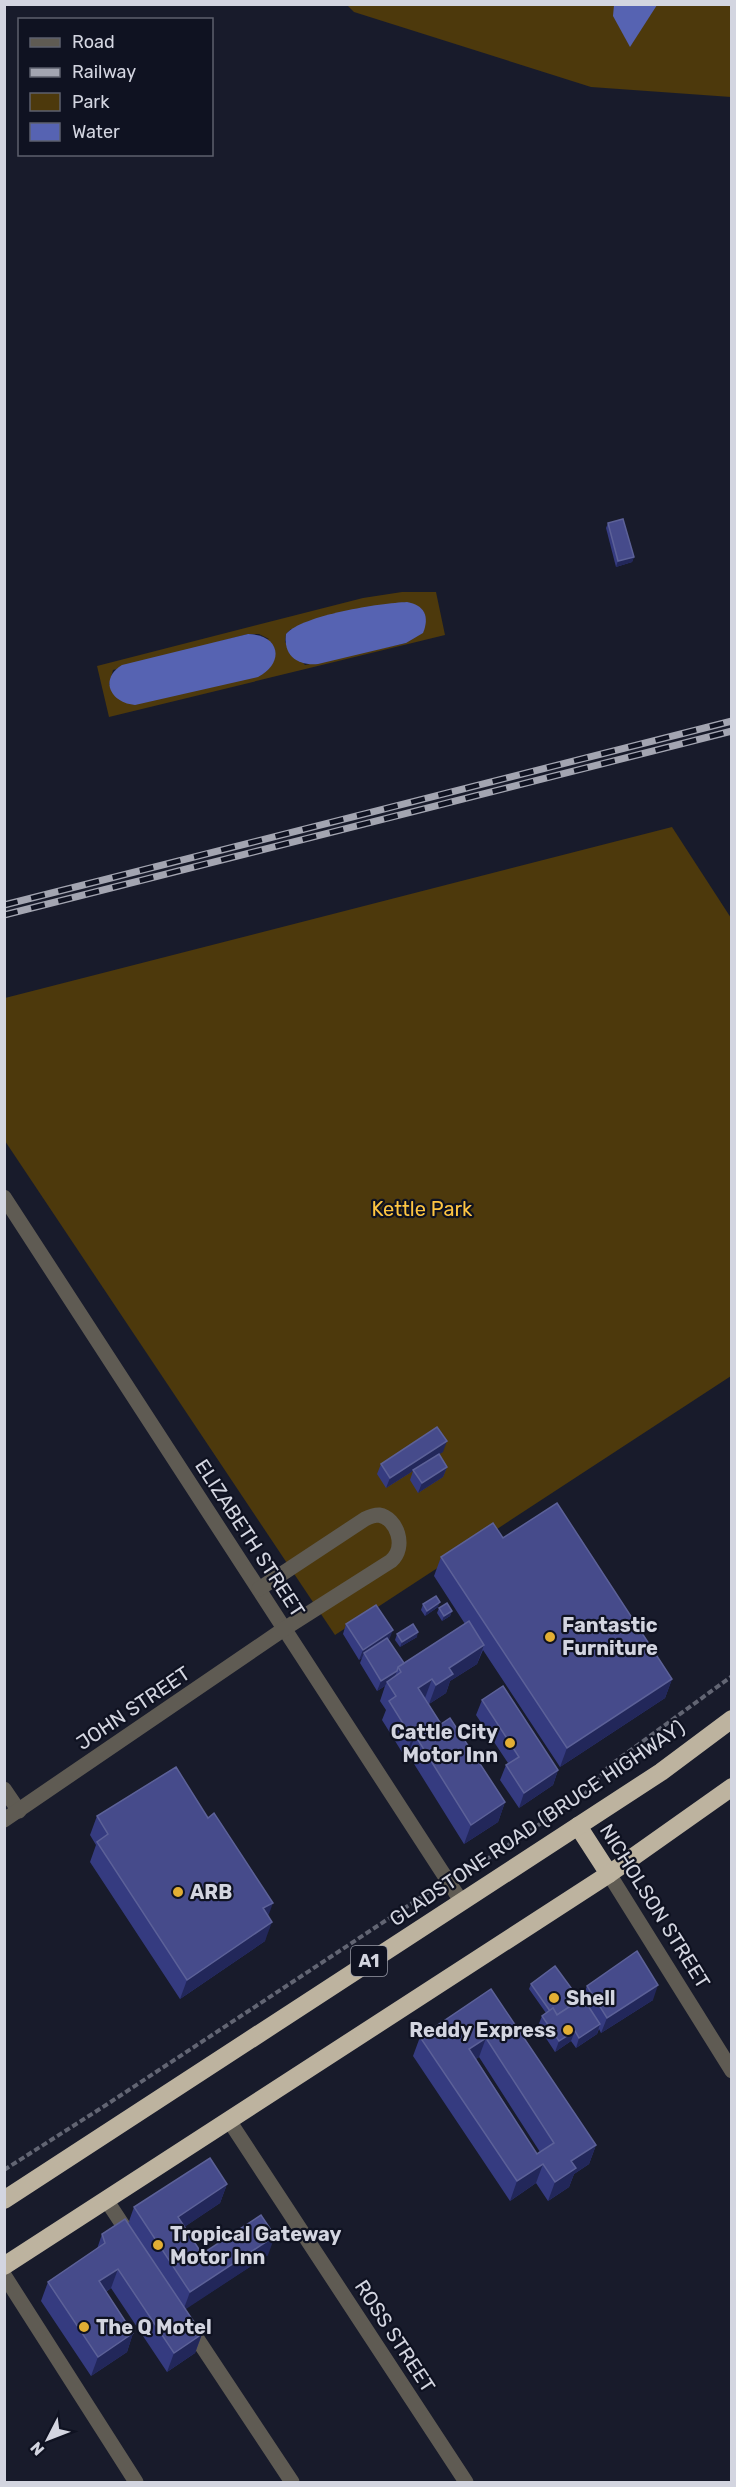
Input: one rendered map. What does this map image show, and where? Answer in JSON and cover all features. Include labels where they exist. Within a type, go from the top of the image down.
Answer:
[{"type":"highway","name":"GLADSTONE ROAD (BRUCE HIGHWAY)","points":[[4,2200],[660,1772],[732,1719]]},
{"type":"highway","points":[[4,2266],[230,2122],[609,1874],[732,1787]]},
{"type":"highway","name":"NICHOLSON STREET","points":[[578,1826],[609,1874]]},
{"type":"street","name":"ELIZABETH STREET","points":[[4,1197],[461,1901]]},
{"type":"street","name":"JOHN STREET","points":[[4,1820],[284,1629],[396,1557],[399,1553],[400,1540],[386,1519],[380,1515],[365,1519],[259,1589]]},
{"type":"street","points":[[4,1790],[19,1811]]},
{"type":"street","name":"NICHOLSON STREET","points":[[609,1874],[732,2071]]},
{"type":"street","name":"ROSS STREET","points":[[230,2122],[466,2482]]},
{"type":"street","points":[[107,2201],[139,2250]]},
{"type":"street","points":[[4,2275],[136,2482]]},
{"type":"street","points":[[177,2308],[292,2482]]},
{"type":"path","points":[[4,2170],[318,1967],[447,1879],[487,1859],[584,1795],[609,1766],[732,1676]]},
{"type":"green space","points":[[347,5],[731,5],[731,97],[591,87],[354,12]]},
{"type":"green space","points":[[402,592],[436,592],[445,635],[109,717],[97,666],[363,598]],"holes":[[[291,629],[406,643],[305,665],[285,642],[286,634]],[[248,634],[259,634],[269,639],[109,685],[113,670]]]},
{"type":"green space","name":"Kettle Park","points":[[672,827],[731,918],[731,1376],[335,1635],[5,1141],[5,998]]},
{"type":"water","points":[[614,5],[657,5],[630,47],[613,16]]},
{"type":"water","points":[[413,603],[424,612],[426,621],[423,633],[406,643],[318,664],[298,661],[293,658],[287,648],[286,634],[308,621],[343,611]]},
{"type":"water","points":[[248,634],[267,639],[275,650],[273,664],[258,677],[135,705],[119,700],[110,690],[111,677],[122,665]]},
{"type":"building","points":[[623,519],[634,557],[618,561],[608,523]]},
{"type":"building","points":[[437,1427],[447,1441],[390,1478],[381,1464]]},
{"type":"building","points":[[439,1454],[447,1467],[422,1483],[413,1470]]},
{"type":"building","name":"Fantastic Furniture","points":[[557,1503],[672,1679],[567,1748],[441,1557],[493,1523],[503,1538]]},
{"type":"building","points":[[436,1596],[440,1602],[427,1611],[423,1604]]},
{"type":"building","points":[[447,1603],[452,1611],[444,1616],[439,1608]]},
{"type":"building","points":[[376,1605],[393,1630],[363,1650],[346,1624]]},
{"type":"building","points":[[469,1621],[484,1645],[449,1668],[453,1674],[436,1685],[432,1679],[418,1688],[441,1724],[450,1718],[505,1802],[471,1825],[418,1740],[415,1736],[412,1738],[389,1701],[396,1696],[387,1682],[401,1672],[398,1667]]},
{"type":"building","points":[[413,1624],[418,1632],[402,1642],[397,1634]]},
{"type":"building","points":[[387,1638],[404,1663],[398,1667],[397,1671],[381,1681],[364,1653]]},
{"type":"building","points":[[503,1686],[558,1770],[524,1793],[506,1765],[519,1757],[482,1700]]},
{"type":"building","name":"ARB","points":[[176,1767],[208,1818],[214,1813],[273,1903],[263,1908],[272,1922],[187,1980],[97,1842],[108,1834],[97,1816]]},
{"type":"building","points":[[637,1951],[658,1985],[607,2018],[587,1986]]},
{"type":"building","name":"Shell","points":[[555,1966],[580,2000],[557,2015],[553,2008],[550,2011],[531,1984]]},
{"type":"building","points":[[491,1989],[596,2145],[571,2161],[576,2168],[555,2182],[543,2164],[517,2181],[420,2037]],"holes":[[[486,2038],[554,2143],[537,2154],[469,2049]]]},
{"type":"building","points":[[583,1998],[600,2024],[579,2038],[575,2031],[559,2041],[542,2016],[553,2008],[557,2015]]},
{"type":"building","points":[[210,2158],[227,2184],[178,2217],[202,2254],[261,2215],[275,2236],[190,2292],[134,2207]]},
{"type":"building","points":[[125,2219],[202,2334],[174,2353],[118,2269],[99,2281],[133,2333],[98,2357],[48,2282],[105,2243],[102,2234]]},
{"type":"railway","points":[[4,905],[732,721]]},
{"type":"railway","points":[[4,915],[732,731]]},
{"type":"place","name":"Fantastic Furniture","points":[[550,1637]]},
{"type":"place","name":"Cattle City Motor Inn","points":[[510,1743]]},
{"type":"place","name":"ARB","points":[[178,1892]]},
{"type":"place","name":"Shell","points":[[554,1998]]},
{"type":"place","name":"Reddy Express","points":[[568,2030]]},
{"type":"place","name":"Tropical Gateway Motor Inn","points":[[158,2245]]},
{"type":"place","name":"The Q Motel","points":[[84,2327]]}]
